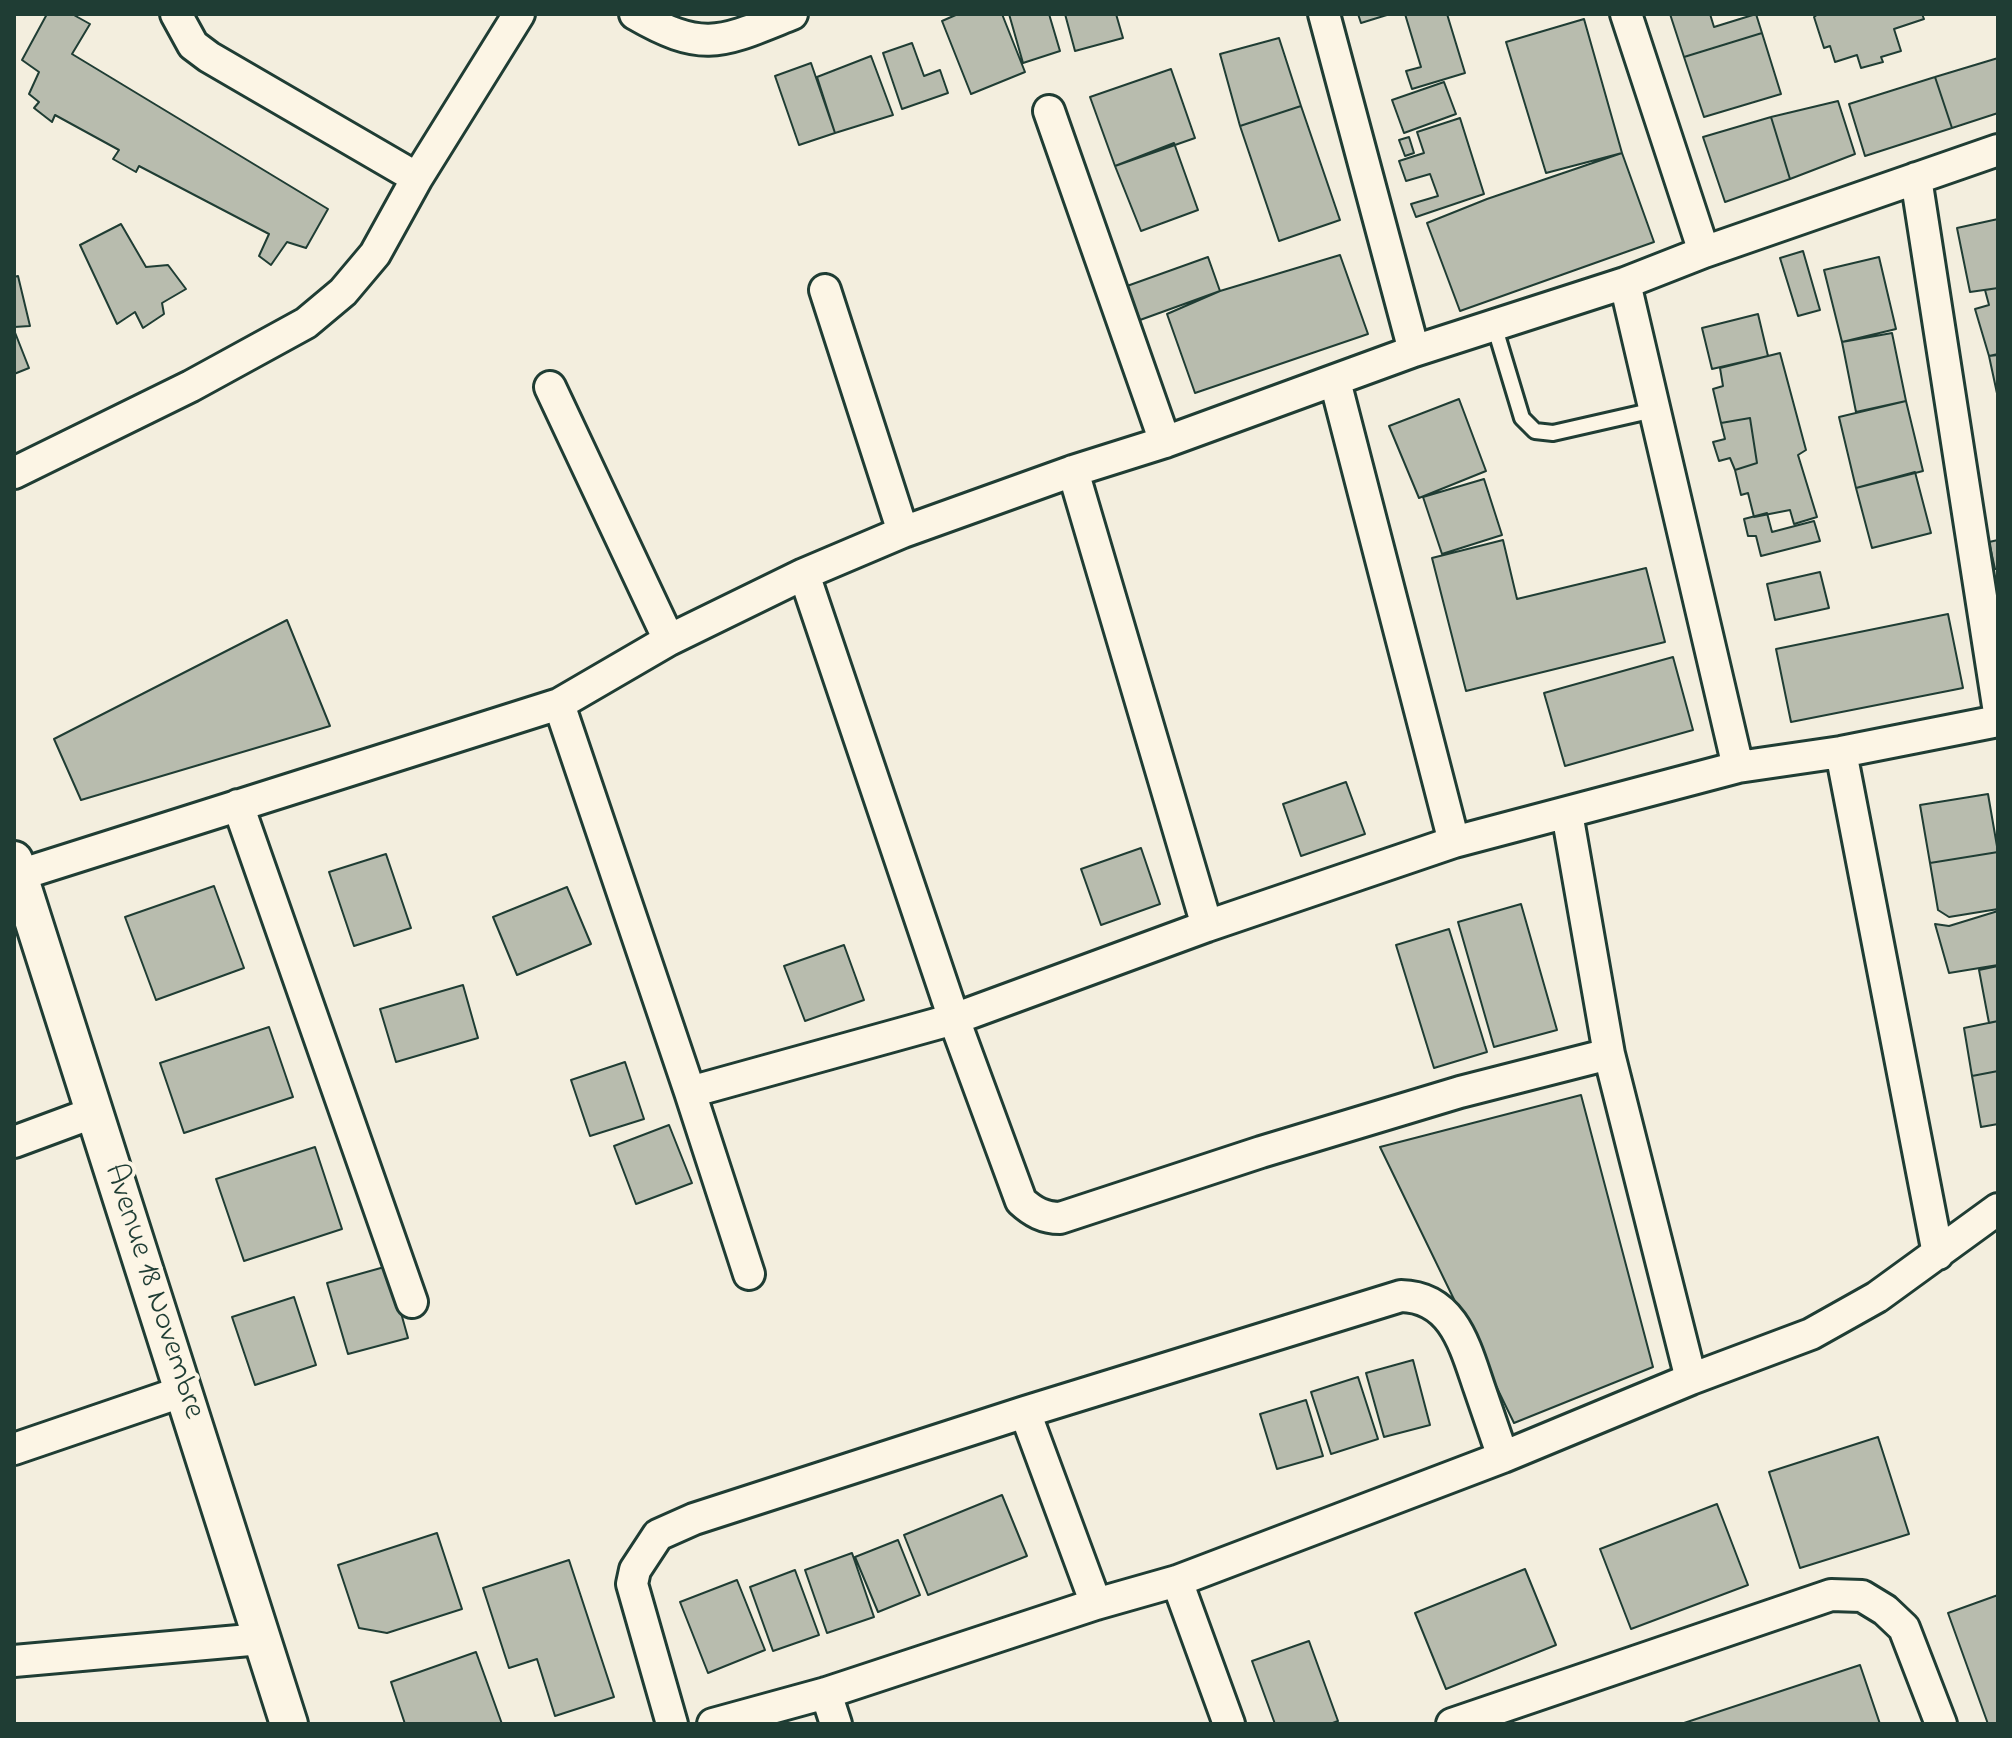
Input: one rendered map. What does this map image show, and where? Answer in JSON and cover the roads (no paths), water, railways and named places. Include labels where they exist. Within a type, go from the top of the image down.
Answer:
[{"type":"street","points":[[176,14],[193,45],[209,57],[417,178]]},
{"type":"street","points":[[14,473],[191,386],[306,323],[343,292],[375,254],[417,178],[519,14]]},
{"type":"street","points":[[635,14],[677,36],[703,41],[735,37],[792,14]]},
{"type":"street","points":[[1324,14],[1414,351]]},
{"type":"street","points":[[1626,14],[1704,252]]},
{"type":"street","points":[[1049,111],[1165,442]]},
{"type":"street","points":[[16,868],[238,805],[559,704],[669,640],[804,574],[903,532],[1073,471],[1165,442],[1414,351],[1625,283],[1704,252],[1998,150]]},
{"type":"street","points":[[1916,178],[1998,706]]},
{"type":"street","points":[[1625,283],[1738,767]]},
{"type":"street","points":[[825,290],[903,532]]},
{"type":"street","points":[[1335,381],[1454,842]]},
{"type":"street","points":[[550,387],[669,640]]},
{"type":"street","points":[[1073,471],[1207,926]]},
{"type":"street","points":[[804,574],[954,1019],[1021,1201],[1031,1211],[1049,1218],[1060,1218],[1261,1152],[1460,1092],[1609,1054]]},
{"type":"street","points":[[559,704],[749,1274]]},
{"type":"street","points":[[690,1092],[954,1019],[1207,926],[1454,842],[1738,767],[1841,752],[1998,721]]},
{"type":"street","points":[[1841,752],[1938,1254]]},
{"type":"street","points":[[238,805],[412,1302]]},
{"type":"street","points":[[1567,813],[1609,1054],[1691,1379]]},
{"type":"street","name":"Avenue 18 Novembre","points":[[16,868],[289,1724]]},
{"type":"street","points":[[14,1142],[95,1112]]},
{"type":"street","points":[[713,1724],[826,1693],[1096,1604],[1177,1581],[1503,1457],[1691,1379],[1811,1334],[1877,1297],[1998,1209]]},
{"type":"street","points":[[672,1724],[632,1584],[635,1570],[658,1535],[694,1519],[1025,1412],[1401,1296],[1415,1296],[1439,1307],[1462,1338],[1503,1457]]},
{"type":"street","points":[[14,1449],[184,1391]]},
{"type":"street","points":[[1025,1412],[1096,1604]]},
{"type":"street","points":[[1177,1581],[1229,1724]]},
{"type":"street","points":[[1452,1724],[1831,1595],[1862,1596],[1885,1610],[1904,1628],[1941,1724]]},
{"type":"street","points":[[14,1661],[261,1639]]},
{"type":"street","points":[[826,1693],[836,1724]]},
{"type":"lane","points":[[1494,325],[1522,418],[1535,431],[1553,433],[1654,410]]}]
